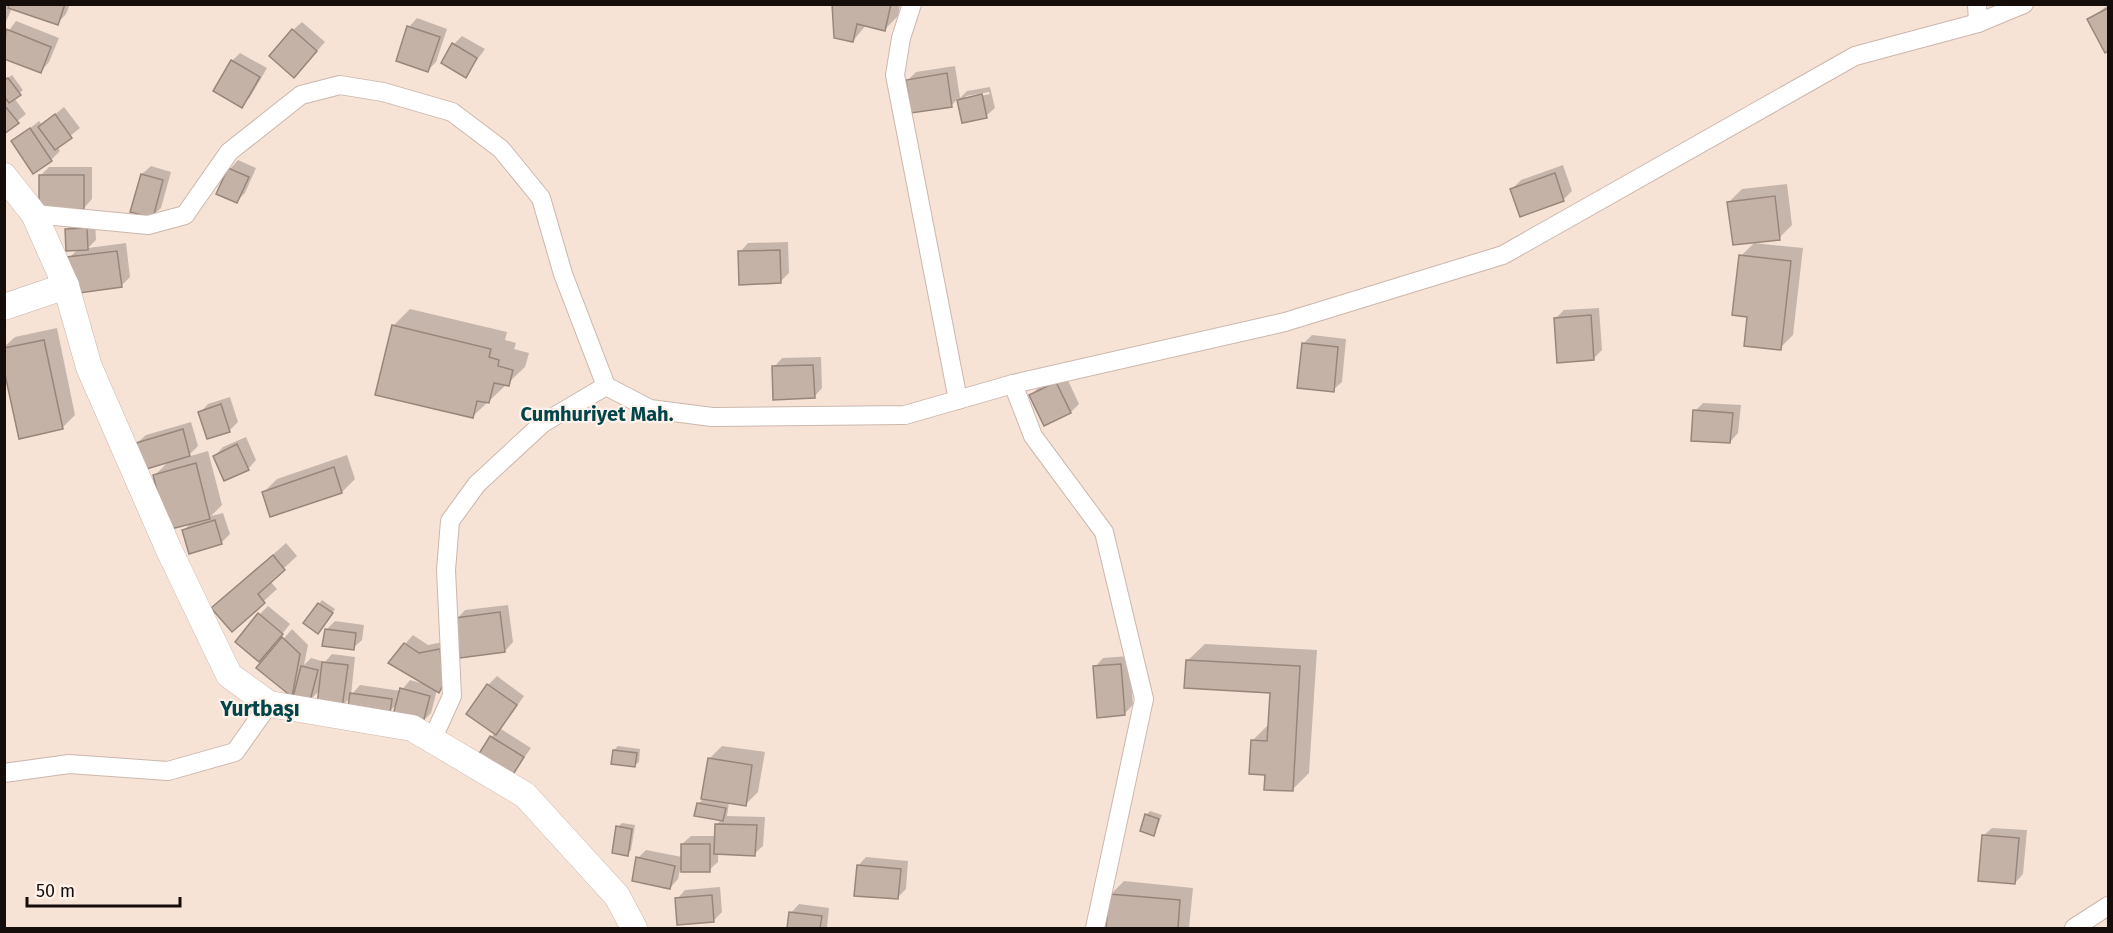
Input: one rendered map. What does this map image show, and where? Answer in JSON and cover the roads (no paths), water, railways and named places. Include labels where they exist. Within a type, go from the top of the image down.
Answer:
[{"type":"street","points":[[912,4],[901,38],[894,75],[958,400]]},
{"type":"street","points":[[1977,4],[1978,23]]},
{"type":"street","points":[[34,214],[148,225],[185,215],[229,152],[301,95],[340,85],[383,92],[452,112],[501,148],[541,198],[563,274],[606,386],[650,409],[712,417],[905,415],[1013,384],[1285,322],[1503,255],[1855,56],[1978,23],[2024,4]]},
{"type":"street","points":[[4,176],[34,214],[66,286],[89,367],[169,550],[229,675],[269,704],[412,728],[525,795],[617,896],[634,928]]},
{"type":"street","points":[[4,307],[66,286]]},
{"type":"street","points":[[1013,384],[1033,436],[1104,532],[1144,699],[1095,928]]},
{"type":"street","points":[[432,740],[452,696],[446,570],[450,521],[477,484],[543,423],[606,386]]},
{"type":"street","points":[[4,773],[69,765],[168,771],[235,752],[269,704]]},
{"type":"street","points":[[2074,928],[2109,906]]},
{"type":"district","name":"Cumhuriyet Mah.","points":[[597,414]]},
{"type":"district","name":"Yurtbaşı","points":[[260,709]]}]
